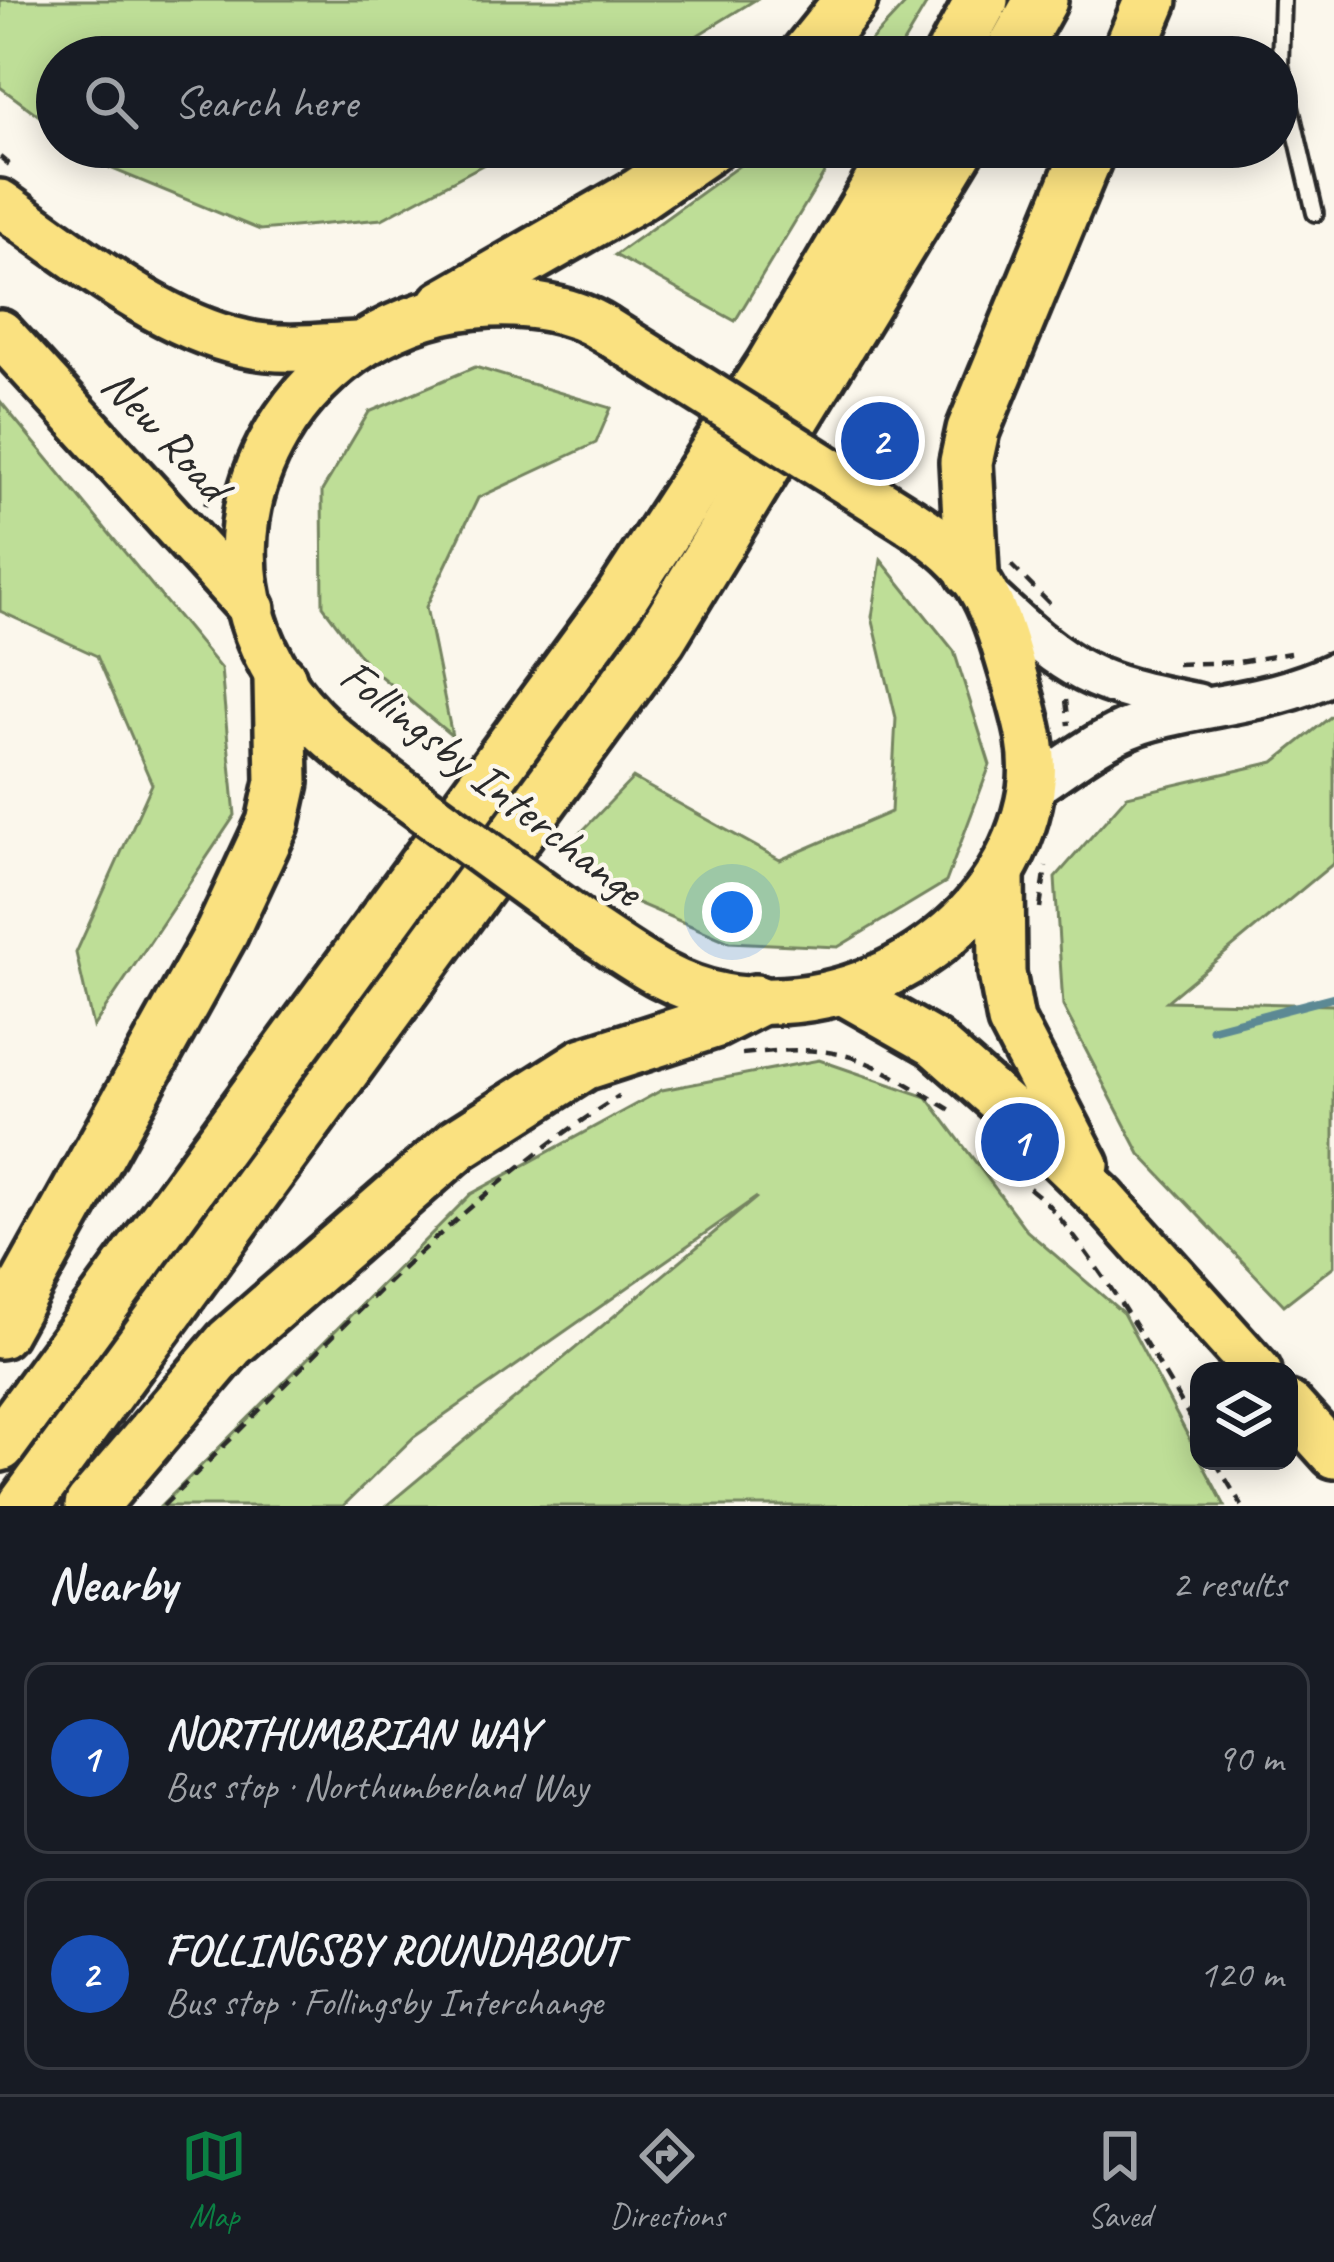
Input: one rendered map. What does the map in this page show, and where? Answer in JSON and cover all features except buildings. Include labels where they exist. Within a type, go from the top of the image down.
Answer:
[{"type":"highway","points":[[822,36],[851,0]]},
{"type":"highway","points":[[962,36],[982,0]]},
{"type":"highway","points":[[1021,36],[1041,0]]},
{"type":"highway","points":[[1136,36],[1151,0]]},
{"type":"highway","points":[[444,306],[678,168]]},
{"type":"highway","points":[[0,1445],[622,596],[772,367],[889,168]]},
{"type":"highway","points":[[24,1506],[660,638],[946,168]]},
{"type":"highway","points":[[978,569],[966,462],[973,430],[1081,168]]},
{"type":"highway","points":[[0,1333],[223,932],[273,823],[283,760],[280,679]]},
{"type":"highway","points":[[91,1506],[230,1343],[458,1144],[584,1064],[714,1022],[755,1001]]},
{"type":"main road","name":"New Road","points":[[8,186],[94,268],[217,337],[274,348],[356,345]]},
{"type":"main road","name":"Follingsby Interchange","points":[[508,303],[556,310],[604,329],[910,520],[978,569],[1033,746],[1031,789],[1001,873],[966,917],[926,952],[844,992],[755,1001],[689,988],[586,927],[391,785],[325,734],[280,679],[252,609],[248,526],[264,454],[296,400],[356,345],[444,306],[508,303]]},
{"type":"main road","name":"New Road","points":[[0,333],[252,609]]},
{"type":"main road","points":[[1001,873],[1002,973],[1010,1021],[1104,1199]]},
{"type":"main road","points":[[844,992],[934,1043],[1104,1199],[1250,1362]]},
{"type":"main road","points":[[1298,1415],[1334,1456]]},
{"type":"street","points":[[978,569],[1074,670],[1119,688],[1214,707]]},
{"type":"street","points":[[1031,789],[1114,733],[1214,707],[1270,700],[1334,673]]},
{"type":"lane","points":[[1281,36],[1282,0]]},
{"type":"lane","points":[[1298,141],[1315,213]]},
{"type":"path","points":[[0,157],[8,186]]},
{"type":"path","points":[[978,569],[1003,558],[1060,615]]},
{"type":"path","points":[[1168,664],[1239,662],[1298,651]]},
{"type":"path","points":[[1074,670],[1065,693],[1071,740],[1082,755]]},
{"type":"path","points":[[1038,921],[1047,863]]},
{"type":"path","points":[[732,1056],[803,1047],[859,1055],[966,1120]]},
{"type":"path","points":[[163,1506],[465,1211],[562,1132],[622,1094]]},
{"type":"path","points":[[1004,1151],[1008,1170],[1049,1205],[1104,1279],[1190,1418]]},
{"type":"path","points":[[1220,1470],[1241,1506]]},
{"type":"green space","points":[[0,0],[755,0],[696,36],[36,36],[36,114],[0,87]]},
{"type":"green space","points":[[909,0],[929,0],[908,36],[876,36]]},
{"type":"green space","points":[[110,168],[477,168],[382,219],[260,230]]},
{"type":"green space","points":[[736,168],[827,168],[735,321],[615,255]]},
{"type":"green space","points":[[475,367],[611,408],[596,443],[478,498],[426,607],[452,736],[367,665],[323,606],[322,491],[369,412]]},
{"type":"green space","points":[[0,401],[221,669],[235,815],[93,1027],[76,953],[152,784],[97,656],[0,611]]},
{"type":"green space","points":[[881,560],[954,651],[990,765],[946,882],[838,947],[729,942],[628,899],[566,848],[633,778],[780,860],[891,812],[896,718],[872,617]]},
{"type":"green space","points":[[1334,714],[1334,863],[1167,1001],[1334,1005],[1334,1266],[1284,1305],[1140,1154],[1063,1006],[1055,878],[1127,796],[1274,762]]},
{"type":"green space","points":[[819,1060],[927,1097],[1027,1231],[1123,1313],[1190,1440],[1190,1470],[1206,1470],[1225,1506],[386,1506],[757,1197],[414,1437],[343,1506],[161,1506],[471,1194],[662,1090]]},
{"type":"waterway","points":[[1212,1029],[1334,997]]},
{"type":"place","name":"FOLLINGSBY ROUNDABOUT","points":[[880,441]]},
{"type":"place","name":"NORTHUMBRIAN WAY","points":[[1020,1142]]}]
